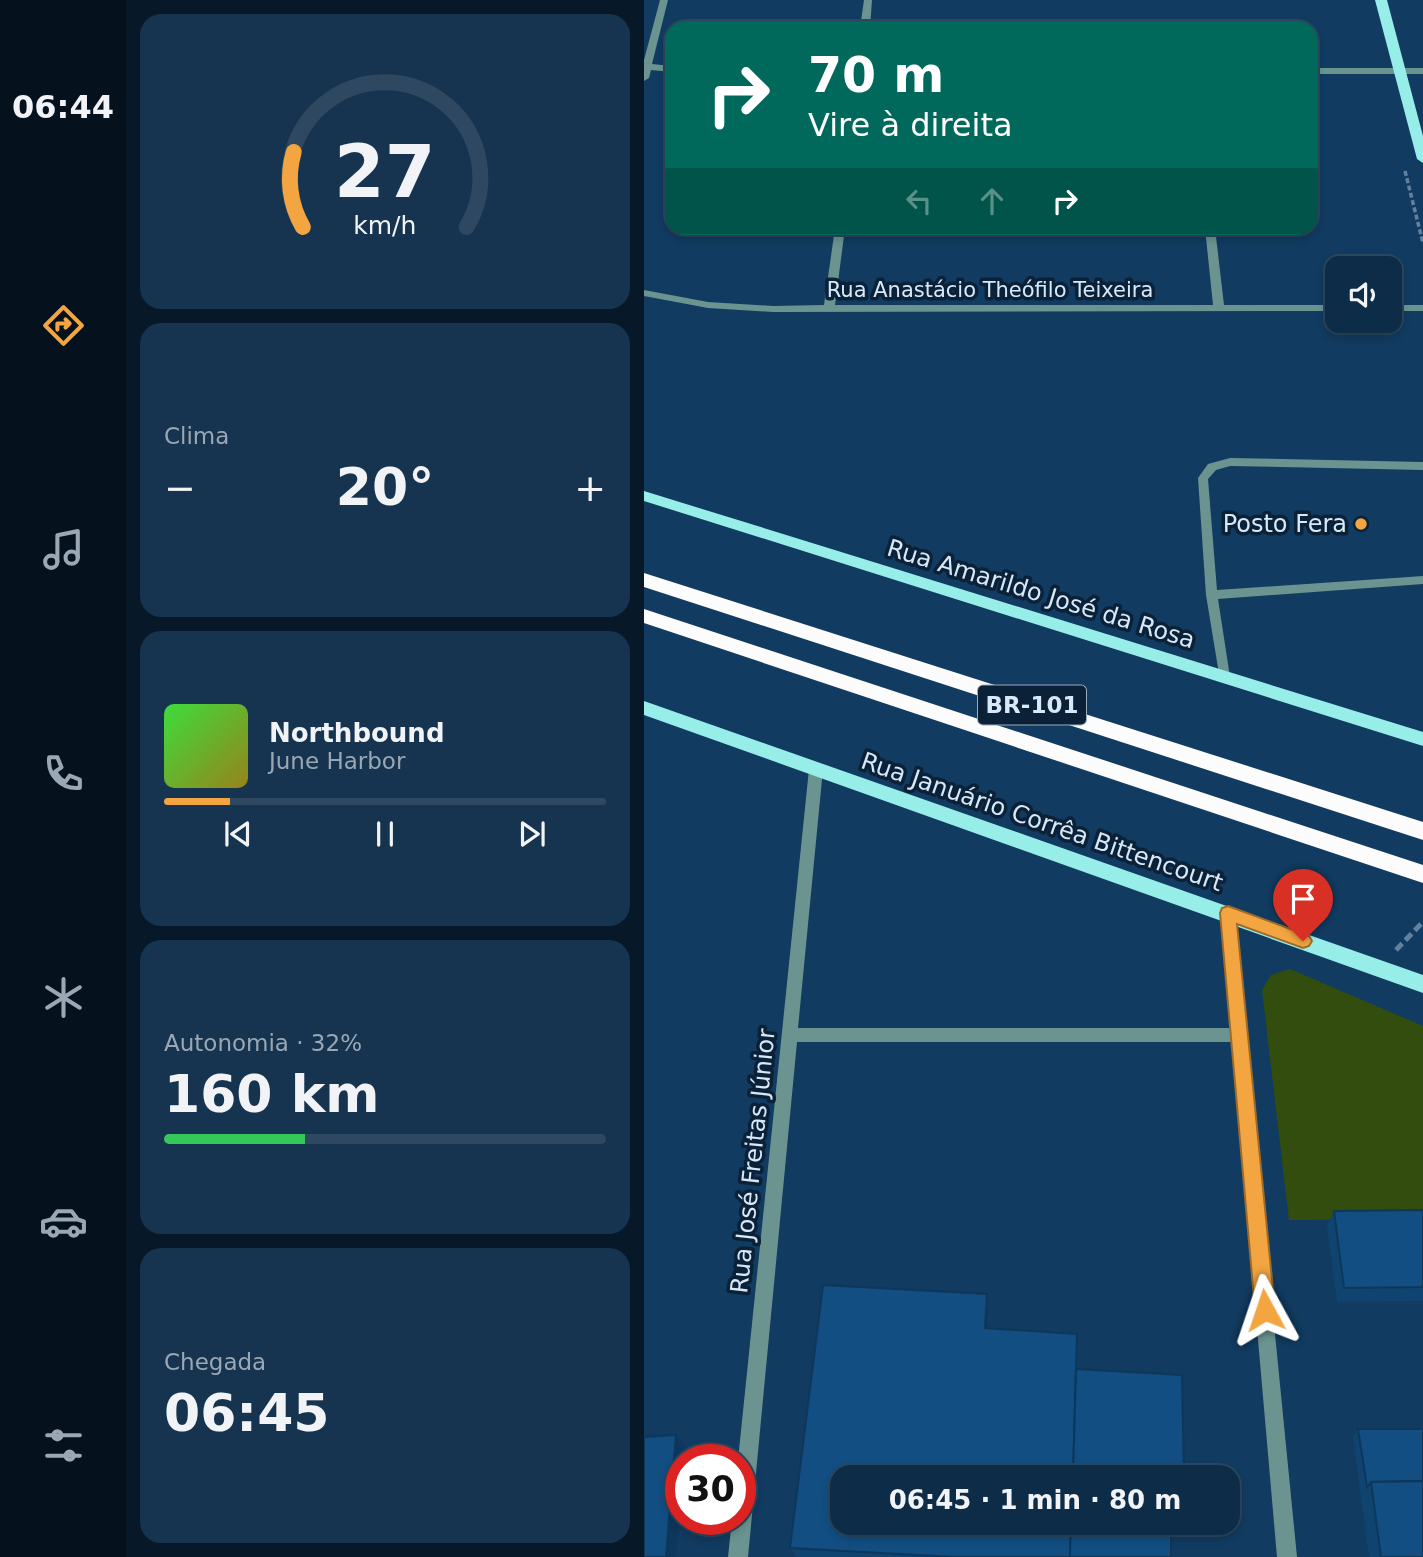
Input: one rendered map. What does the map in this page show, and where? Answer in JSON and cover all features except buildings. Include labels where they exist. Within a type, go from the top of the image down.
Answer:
[{"type":"highway","name":"BR-101","points":[[644,580],[1421,830]]},
{"type":"highway","name":"BR-101","points":[[644,616],[1416,871]]},
{"type":"main road","points":[[1381,0],[1423,159]]},
{"type":"main road","name":"Rua Amarildo José da Rosa","points":[[644,495],[1423,739]]},
{"type":"main road","name":"Rua Januário Corrêa Bittencourt","points":[[644,708],[1423,984]]},
{"type":"street","points":[[644,78],[664,0]]},
{"type":"street","points":[[865,21],[868,0]]},
{"type":"street","points":[[646,66],[665,68]]},
{"type":"street","points":[[1318,71],[1423,71]]},
{"type":"street","points":[[829,309],[839,235]]},
{"type":"street","points":[[1211,235],[1219,308]]},
{"type":"street","name":"Rua Anastácio Theófilo Teixeira","points":[[644,293],[742,308],[1325,308]]},
{"type":"street","points":[[1402,308],[1423,308]]},
{"type":"street","name":"Rua José Freitas Júnior","points":[[738,1557],[816,769]]},
{"type":"street","points":[[1228,913],[1287,1557]]},
{"type":"street","points":[[790,1035],[1239,1035]]},
{"type":"lane","points":[[1224,677],[1212,595],[1203,478],[1212,467],[1230,462],[1423,466]]},
{"type":"lane","points":[[1212,595],[1423,580]]},
{"type":"path","points":[[1379,969],[1423,922]]},
{"type":"green space","points":[[1290,969],[1423,1026],[1423,1219],[1289,1220],[1262,990],[1271,975]]},
{"type":"place","name":"Posto Fera","points":[[1361,524]]},
{"type":"route","points":[[1265,1310],[1228,913],[1303,941]]}]
